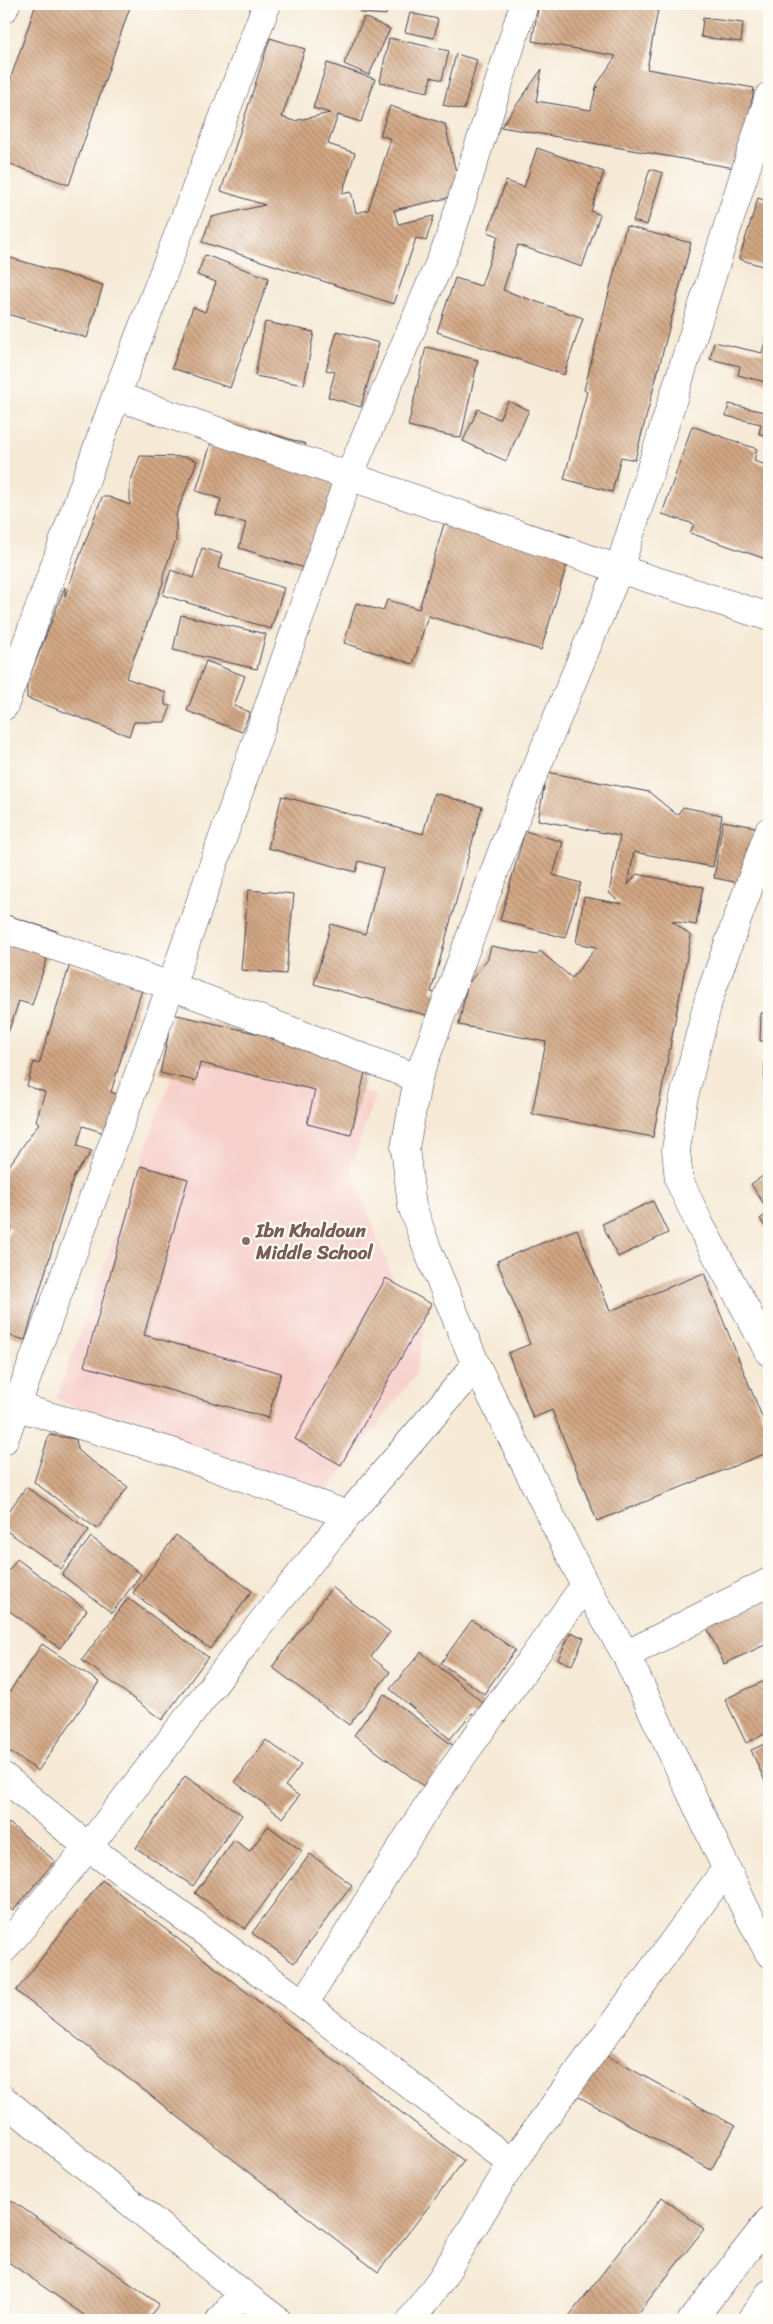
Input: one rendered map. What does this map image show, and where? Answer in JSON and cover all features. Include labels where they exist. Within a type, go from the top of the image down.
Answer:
[{"type":"street","points":[[4,9],[6,4]]},
{"type":"street","points":[[4,706],[116,396],[266,4]]},
{"type":"street","points":[[4,1440],[9,1404],[171,986],[349,476],[448,243],[524,4]]},
{"type":"street","points":[[767,1942],[744,1906],[626,1655],[585,1585],[476,1365],[428,1251],[412,1206],[405,1148],[418,1078],[504,846],[619,569],[769,96]]},
{"type":"street","points":[[116,396],[619,569],[769,617]]},
{"type":"street","points":[[769,831],[709,998],[683,1101],[676,1150],[679,1180],[699,1223],[769,1352]]},
{"type":"street","points":[[4,929],[171,986],[418,1078]]},
{"type":"street","points":[[4,1949],[88,1847],[261,1622],[348,1515],[476,1365]]},
{"type":"street","points":[[9,1404],[172,1452],[348,1515]]},
{"type":"street","points":[[626,1655],[769,1582]]},
{"type":"street","points":[[304,2004],[433,1798],[585,1585]]},
{"type":"street","points":[[4,1777],[88,1847],[304,2004],[512,2163]]},
{"type":"street","points":[[411,2320],[442,2278],[512,2163],[726,1869]]},
{"type":"street","points":[[4,2100],[277,2320]]},
{"type":"street","points":[[692,2320],[765,2235]]},
{"type":"street","points":[[220,2320],[242,2293]]},
{"type":"street","points":[[750,2320],[769,2294]]},
{"type":"shaded area","name":"Ibn Khaldoun Middle School","points":[[189,1028],[375,1095],[351,1167],[406,1314],[425,1329],[416,1374],[327,1492],[56,1400]]},
{"type":"building","points":[[36,4],[131,4],[69,185],[4,162],[4,98]]},
{"type":"building","points":[[361,4],[387,4],[386,15],[360,13]]},
{"type":"building","points":[[539,4],[659,4],[647,69],[754,88],[740,169],[501,127],[542,69],[536,101],[591,110],[596,87],[598,87],[596,86],[616,56],[532,41]]},
{"type":"building","points":[[410,13],[438,19],[434,38],[405,32]]},
{"type":"building","points":[[364,17],[390,29],[369,75],[344,64]]},
{"type":"building","points":[[703,18],[743,23],[741,42],[701,37]]},
{"type":"building","points":[[270,38],[305,49],[282,117],[294,121],[330,113],[313,108],[327,63],[375,79],[361,122],[338,115],[328,144],[355,153],[342,194],[351,192],[356,213],[368,210],[391,139],[380,135],[390,106],[445,124],[461,195],[394,210],[398,224],[434,216],[426,241],[416,238],[394,304],[202,242],[211,217],[265,205],[221,191]]},
{"type":"building","points":[[389,38],[449,51],[442,80],[431,77],[428,92],[380,82]]},
{"type":"building","points":[[456,54],[477,60],[464,110],[443,105]]},
{"type":"building","points":[[537,148],[604,172],[591,211],[600,215],[582,267],[518,245],[503,290],[583,318],[564,375],[437,332],[455,278],[481,286],[498,236],[488,232],[506,181],[524,187]]},
{"type":"building","points":[[650,169],[663,173],[647,225],[633,221]]},
{"type":"building","points":[[758,198],[769,202],[769,268],[739,259]]},
{"type":"building","points":[[626,226],[691,243],[635,460],[621,457],[612,492],[564,479],[587,392],[584,390]]},
{"type":"building","points":[[205,255],[269,278],[230,388],[172,368],[193,307],[205,312],[216,282],[197,275]]},
{"type":"building","points":[[4,256],[103,285],[87,338],[4,313]]},
{"type":"building","points":[[265,322],[314,332],[304,385],[255,376]]},
{"type":"building","points":[[769,325],[769,383],[738,375],[740,366],[710,359],[714,342],[762,353]]},
{"type":"building","points":[[337,331],[379,343],[361,407],[328,397],[335,372],[326,370]]},
{"type":"building","points":[[426,347],[478,360],[461,438],[408,426]]},
{"type":"building","points":[[508,401],[529,410],[506,461],[463,441],[478,409],[499,419]]},
{"type":"building","points":[[729,404],[769,413],[769,436],[759,434],[761,424],[726,416]]},
{"type":"building","points":[[219,418],[306,444],[302,456],[345,469],[314,571],[239,548],[246,523],[216,515],[221,499],[196,491]]},
{"type":"building","points":[[692,426],[757,449],[754,461],[769,466],[769,560],[690,533],[694,524],[662,514]]},
{"type":"building","points":[[140,456],[187,457],[197,461],[176,515],[176,540],[163,575],[163,583],[126,678],[165,692],[165,705],[171,706],[165,722],[134,722],[129,736],[27,698],[27,683],[65,587],[65,596],[102,497],[109,497],[130,505],[130,483]]},
{"type":"building","points":[[451,500],[575,538],[541,650],[428,616],[413,664],[344,643],[356,603],[383,611],[387,600],[419,609]]},
{"type":"building","points":[[202,548],[222,554],[218,568],[284,588],[271,629],[163,595],[171,570],[193,578]]},
{"type":"building","points":[[181,615],[266,634],[257,669],[173,650]]},
{"type":"building","points":[[206,661],[245,676],[234,706],[250,712],[242,732],[187,711]]},
{"type":"building","points":[[547,772],[649,792],[677,815],[683,807],[722,815],[713,867],[634,852],[628,885],[637,874],[703,887],[696,925],[672,921],[691,936],[653,1137],[532,1114],[546,1042],[459,1025],[467,985],[488,958],[491,946],[537,955],[540,951],[572,978],[597,947],[576,943],[584,897],[622,904],[609,893],[620,836],[538,820]]},
{"type":"building","points":[[434,793],[482,807],[431,992],[444,995],[437,1018],[314,984],[331,924],[365,934],[383,868],[359,861],[356,872],[268,848],[282,796],[423,834]]},
{"type":"building","points":[[723,821],[755,827],[745,884],[714,878]]},
{"type":"building","points":[[525,831],[563,842],[553,875],[581,883],[565,938],[500,920]]},
{"type":"building","points":[[248,890],[294,894],[286,974],[241,970]]},
{"type":"building","points":[[4,914],[56,931],[32,1005],[19,1001],[8,1033],[4,1032]]},
{"type":"building","points":[[70,964],[143,986],[111,1092],[125,1097],[113,1136],[83,1126],[77,1146],[92,1151],[74,1176],[25,1340],[4,1334],[4,1241],[12,1228],[4,1226],[4,1173],[39,1123],[36,1121],[45,1092],[27,1086],[34,1062],[39,1064]]},
{"type":"building","points":[[761,1013],[769,1013],[769,1105],[764,1105],[765,1041],[760,1041]]},
{"type":"building","points":[[173,1014],[368,1059],[351,1135],[307,1124],[315,1090],[200,1063],[196,1081],[160,1073]]},
{"type":"building","points":[[141,1166],[188,1179],[144,1335],[281,1373],[268,1418],[84,1366]]},
{"type":"building","points":[[769,1172],[769,1212],[751,1184]]},
{"type":"building","points":[[653,1201],[668,1233],[618,1257],[602,1224]]},
{"type":"building","points":[[769,1212],[769,1233],[760,1219]]},
{"type":"building","points":[[577,1229],[610,1311],[704,1273],[769,1434],[769,1452],[597,1521],[552,1410],[533,1418],[508,1353],[530,1344],[497,1261]]},
{"type":"building","points":[[386,1278],[431,1304],[341,1465],[295,1439]]},
{"type":"building","points":[[49,1435],[76,1439],[78,1451],[128,1487],[97,1529],[34,1482]]},
{"type":"building","points":[[26,1487],[89,1530],[61,1569],[4,1529],[4,1518]]},
{"type":"building","points":[[176,1535],[252,1591],[210,1649],[133,1593]]},
{"type":"building","points":[[91,1537],[141,1574],[112,1613],[62,1575]]},
{"type":"building","points":[[17,1559],[87,1610],[60,1648],[4,1607],[4,1577]]},
{"type":"building","points":[[769,1581],[769,1643],[724,1664],[706,1625]]},
{"type":"building","points":[[332,1587],[390,1632],[371,1657],[390,1672],[349,1725],[272,1667]]},
{"type":"building","points":[[128,1598],[208,1657],[162,1720],[82,1660]]},
{"type":"building","points":[[472,1620],[515,1650],[484,1694],[441,1663]]},
{"type":"building","points":[[571,1632],[584,1638],[572,1665],[558,1659]]},
{"type":"building","points":[[42,1644],[99,1682],[38,1771],[4,1748],[4,1700]]},
{"type":"building","points":[[421,1652],[488,1707],[479,1718],[472,1713],[450,1739],[390,1689]]},
{"type":"building","points":[[769,1679],[769,1732],[746,1743],[725,1699]]},
{"type":"building","points":[[384,1694],[455,1747],[425,1787],[354,1735]]},
{"type":"building","points":[[266,1740],[301,1765],[285,1786],[299,1796],[283,1818],[235,1782]]},
{"type":"building","points":[[769,1742],[769,1790],[751,1750]]},
{"type":"building","points":[[185,1776],[242,1815],[193,1886],[136,1848]]},
{"type":"building","points":[[9,1823],[55,1861],[13,1911],[4,1903],[4,1830]]},
{"type":"building","points":[[268,1826],[302,1851],[245,1929],[195,1893],[234,1840],[250,1851]]},
{"type":"building","points":[[310,1854],[352,1885],[294,1963],[252,1933]]},
{"type":"building","points":[[102,1880],[464,2161],[378,2272],[16,1991]]},
{"type":"building","points":[[596,2050],[735,2126],[711,2170],[572,2093]]},
{"type":"building","points":[[4,2195],[159,2304],[147,2320],[91,2320],[4,2259]]},
{"type":"building","points":[[662,2197],[704,2229],[633,2320],[566,2320]]},
{"type":"place","name":"Ibn Khaldoun Middle School","points":[[246,1241]]}]
